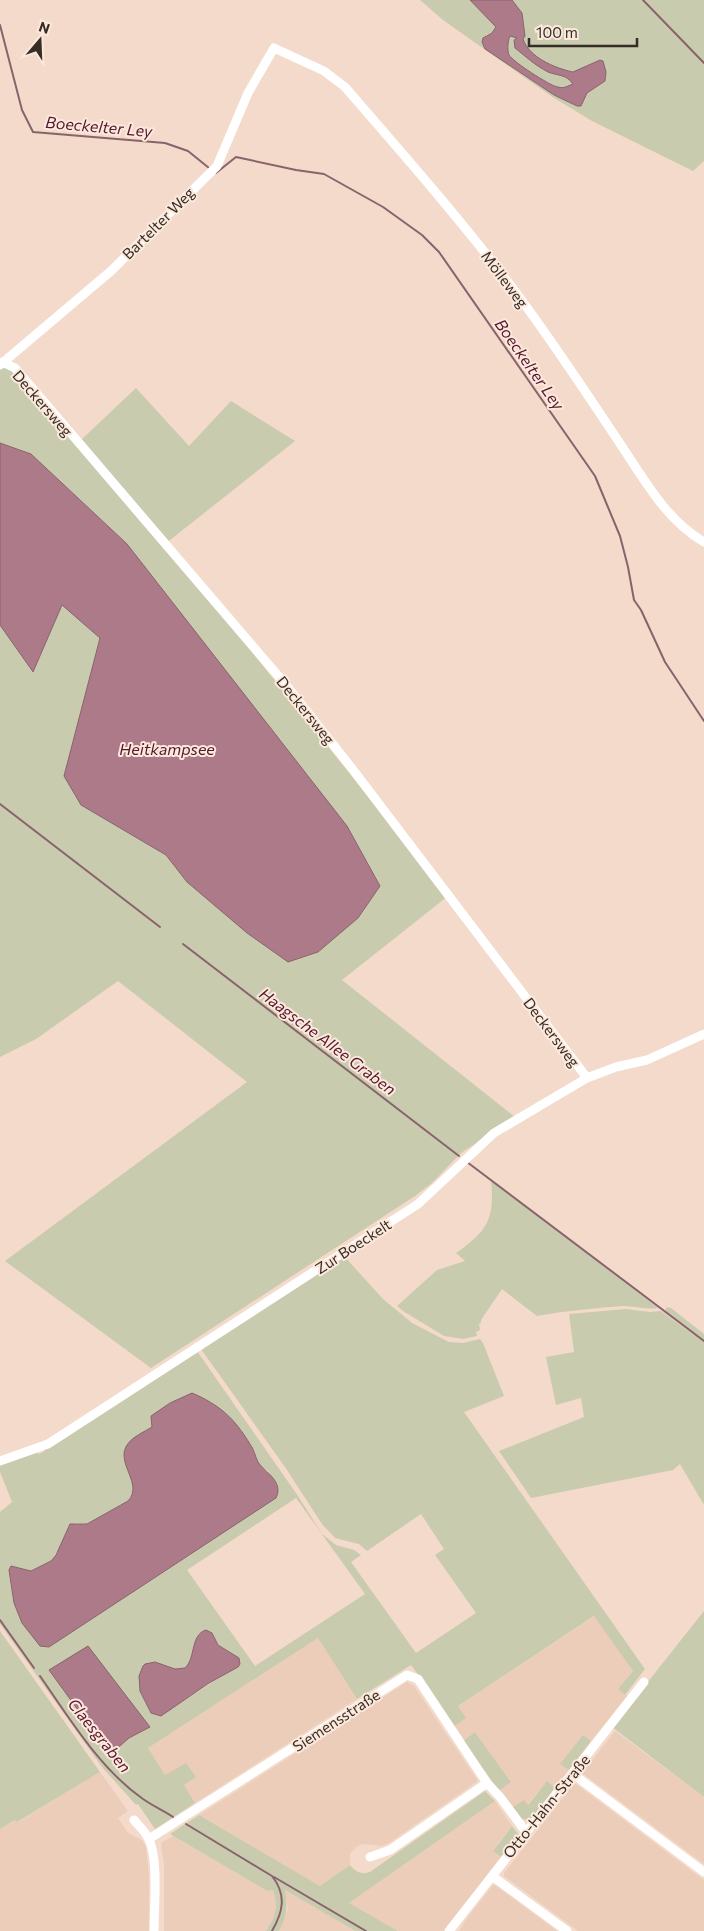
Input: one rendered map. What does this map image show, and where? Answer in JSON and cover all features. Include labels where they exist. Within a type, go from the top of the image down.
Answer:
[{"type":"street","name":"Bartelter Weg","points":[[1,364],[111,271],[217,166],[248,93],[274,48]]},
{"type":"street","name":"Mölleweg","points":[[274,48],[324,71],[345,87],[441,198],[514,290],[671,516],[690,534],[704,542]]},
{"type":"street","name":"Deckersweg","points":[[1,364],[15,368],[286,685],[366,786],[587,1078]]},
{"type":"street","name":"Zur Boeckelt","points":[[0,1461],[48,1444],[418,1204],[494,1133],[587,1078],[616,1067],[647,1060],[704,1034]]},
{"type":"street","name":"Siemensstraße","points":[[149,1839],[407,1675],[418,1679],[487,1783],[526,1832]]},
{"type":"street","name":"Otto-Hahn-Straße","points":[[449,1931],[644,1682]]},
{"type":"street","points":[[573,1774],[704,1872]]},
{"type":"street","points":[[370,1857],[390,1850],[487,1783]]},
{"type":"street","points":[[134,1820],[149,1839],[154,1866],[154,1931]]},
{"type":"street","points":[[492,1876],[567,1931]]},
{"type":"shaded area","points":[[595,1616],[633,1671],[618,1689],[627,1696],[591,1741],[583,1735],[561,1763],[569,1770],[555,1788],[547,1781],[527,1805],[512,1808],[499,1791],[511,1782],[475,1732],[463,1741],[453,1727],[458,1706]]},
{"type":"shaded area","points":[[318,1638],[357,1699],[195,1803],[184,1785],[186,1763],[165,1776],[148,1748]]},
{"type":"shaded area","points":[[407,1682],[414,1686],[478,1781],[389,1843],[382,1846],[362,1844],[356,1847],[350,1854],[350,1865],[320,1886],[199,1815]]},
{"type":"shaded area","points":[[615,1731],[704,1797],[704,1864],[582,1773]]},
{"type":"shaded area","points":[[100,1772],[128,1811],[118,1818],[128,1833],[142,1840],[146,1847],[149,1875],[149,1931],[0,1931],[0,1829],[16,1820],[18,1822]]},
{"type":"shaded area","points":[[576,1784],[704,1880],[704,1931],[578,1931],[504,1876],[504,1873],[573,1785]]},
{"type":"shaded area","points":[[495,1801],[512,1826],[493,1850],[501,1857],[446,1931],[398,1931],[349,1903]]},
{"type":"shaded area","points":[[173,1836],[267,1891],[273,1889],[277,1906],[276,1912],[266,1931],[164,1931],[164,1865],[161,1843]]},
{"type":"shaded area","points":[[493,1885],[495,1885],[557,1931],[459,1931]]},
{"type":"shaded area","points":[[285,1890],[355,1931],[279,1931],[288,1909]]},
{"type":"green space","points":[[420,0],[470,0],[497,27],[492,33],[486,35],[486,49],[554,95],[577,106],[592,65],[577,82],[565,88],[553,85],[517,63],[509,54],[508,38],[509,36],[518,38],[525,36],[522,13],[512,0],[704,0],[704,161],[693,171],[592,121],[551,96],[443,20]]},
{"type":"green space","points":[[0,359],[10,363],[81,440],[136,388],[189,446],[231,401],[295,441],[165,544],[448,896],[342,980],[515,1117],[461,1153],[432,1183],[415,1196],[151,1368],[5,1261],[247,1082],[118,981],[36,1039],[0,1057],[0,625],[32,672],[62,605],[100,638],[65,776],[81,805],[166,855],[187,882],[247,933],[288,962],[318,952],[224,670],[127,544],[31,454],[0,443]]},
{"type":"green space","points":[[491,1180],[658,1308],[649,1309],[623,1306],[537,1316],[502,1289],[481,1320],[479,1324],[480,1330],[476,1332],[477,1336],[463,1339],[444,1336],[403,1311],[397,1306],[437,1270],[465,1261],[456,1253],[475,1238],[487,1223],[492,1205]]},
{"type":"green space","points":[[344,1256],[383,1299],[412,1323],[449,1342],[463,1343],[480,1339],[504,1396],[464,1412],[645,1669],[625,1695],[618,1689],[633,1671],[594,1616],[458,1706],[466,1718],[453,1727],[442,1708],[411,1665],[357,1699],[318,1638],[148,1748],[165,1775],[186,1763],[196,1777],[184,1785],[195,1803],[155,1829],[138,1804],[136,1805],[102,1767],[0,1624],[0,1512],[12,1502],[0,1472],[0,1464],[36,1452],[39,1454],[45,1451],[44,1449],[197,1351],[298,1496],[322,1534],[336,1545],[354,1550],[361,1555],[351,1562],[416,1653],[476,1613],[435,1555],[444,1549],[421,1514],[367,1551],[359,1544],[335,1538],[322,1524],[285,1467],[201,1349]],"holes":[[[192,1393],[245,1437],[252,1446],[259,1463],[269,1472],[278,1493],[276,1498],[49,1647],[14,1603],[9,1570],[12,1566],[31,1571],[51,1561],[75,1523],[87,1524],[128,1501],[133,1490],[124,1453],[140,1434],[153,1427],[152,1416],[170,1403]],[[296,1498],[365,1594],[255,1666],[187,1570]],[[212,1633],[218,1645],[240,1660],[229,1671],[182,1702],[151,1713],[140,1691],[140,1676],[143,1666],[155,1662],[175,1669],[185,1668],[190,1663],[197,1637]],[[49,1670],[113,1680],[150,1727],[107,1750]]]},
{"type":"green space","points":[[667,1307],[671,1308],[704,1334],[704,1505],[680,1464],[673,1470],[531,1498],[499,1451],[584,1417],[581,1398],[556,1405],[546,1357],[574,1352],[569,1314],[626,1309],[650,1312],[661,1311],[699,1339],[665,1311]]},
{"type":"green space","points":[[704,1611],[704,1797],[612,1727]]},
{"type":"green space","points":[[0,1631],[100,1772],[17,1822],[15,1820],[0,1829]]},
{"type":"green space","points":[[475,1732],[511,1782],[499,1791],[463,1741]]},
{"type":"green space","points":[[583,1735],[591,1741],[569,1770],[560,1764]]},
{"type":"green space","points":[[547,1781],[555,1788],[530,1820],[521,1819],[512,1808],[524,1800],[528,1805]]},
{"type":"green space","points":[[485,1791],[495,1801],[349,1903],[398,1931],[355,1931],[285,1890],[286,1911],[282,1926],[279,1931],[266,1931],[276,1911],[273,1890],[267,1891],[170,1834],[199,1815],[320,1886],[350,1865],[359,1872],[370,1872]]},
{"type":"green space","points":[[512,1826],[519,1835],[501,1857],[493,1851]]},
{"type":"water","points":[[470,0],[512,0],[522,13],[525,36],[523,39],[536,56],[550,65],[573,72],[600,60],[603,61],[606,72],[605,81],[587,93],[581,106],[577,106],[554,95],[485,49],[482,42],[483,38],[492,33],[496,27]],"holes":[[[510,36],[517,38],[514,40],[515,48],[544,70],[565,77],[573,84],[562,88],[554,86],[512,58],[509,55],[508,42]]]},
{"type":"water","name":"Heitkampsee","points":[[0,443],[31,454],[127,544],[347,826],[380,886],[358,918],[318,952],[288,962],[247,933],[187,882],[166,855],[81,805],[64,776],[100,638],[62,605],[33,672],[0,625]]},
{"type":"water","points":[[192,1393],[211,1402],[238,1427],[251,1446],[258,1462],[276,1482],[278,1492],[276,1498],[49,1647],[40,1646],[22,1623],[14,1603],[9,1570],[11,1566],[31,1571],[51,1561],[56,1555],[70,1524],[87,1524],[128,1501],[133,1488],[124,1459],[127,1445],[135,1437],[152,1427],[151,1416],[170,1403]]},
{"type":"water","points":[[206,1630],[212,1633],[218,1645],[239,1658],[240,1664],[161,1716],[151,1713],[140,1691],[139,1676],[143,1666],[155,1662],[175,1669],[185,1668],[191,1659],[195,1642],[201,1633]]},
{"type":"water","points":[[88,1646],[150,1727],[129,1738],[114,1751],[107,1750],[49,1670]]},
{"type":"waterway","points":[[643,0],[704,63]]},
{"type":"waterway","name":"Boeckelter Ley","points":[[0,25],[22,110],[33,132],[165,143],[188,151],[209,168]]},
{"type":"waterway","name":"Boeckelter Ley","points":[[216,173],[236,157],[324,174],[383,207],[422,235],[439,252],[595,476],[620,536],[634,600],[641,610],[665,662],[704,721]]},
{"type":"waterway","name":"Haagsche Allee Graben","points":[[0,804],[160,927]]},
{"type":"waterway","name":"Haagsche Allee Graben","points":[[183,944],[459,1156]]},
{"type":"waterway","name":"Haagsche Allee Graben","points":[[467,1162],[704,1341]]},
{"type":"waterway","name":"Claesgraben","points":[[0,1620],[34,1668]]},
{"type":"waterway","name":"Claesgraben","points":[[40,1676],[74,1726],[113,1773],[143,1799],[173,1817]]},
{"type":"waterway","name":"Claesgraben","points":[[186,1824],[272,1876],[280,1890],[282,1903],[279,1917],[272,1931]]},
{"type":"waterway","points":[[274,1877],[366,1931]]}]
